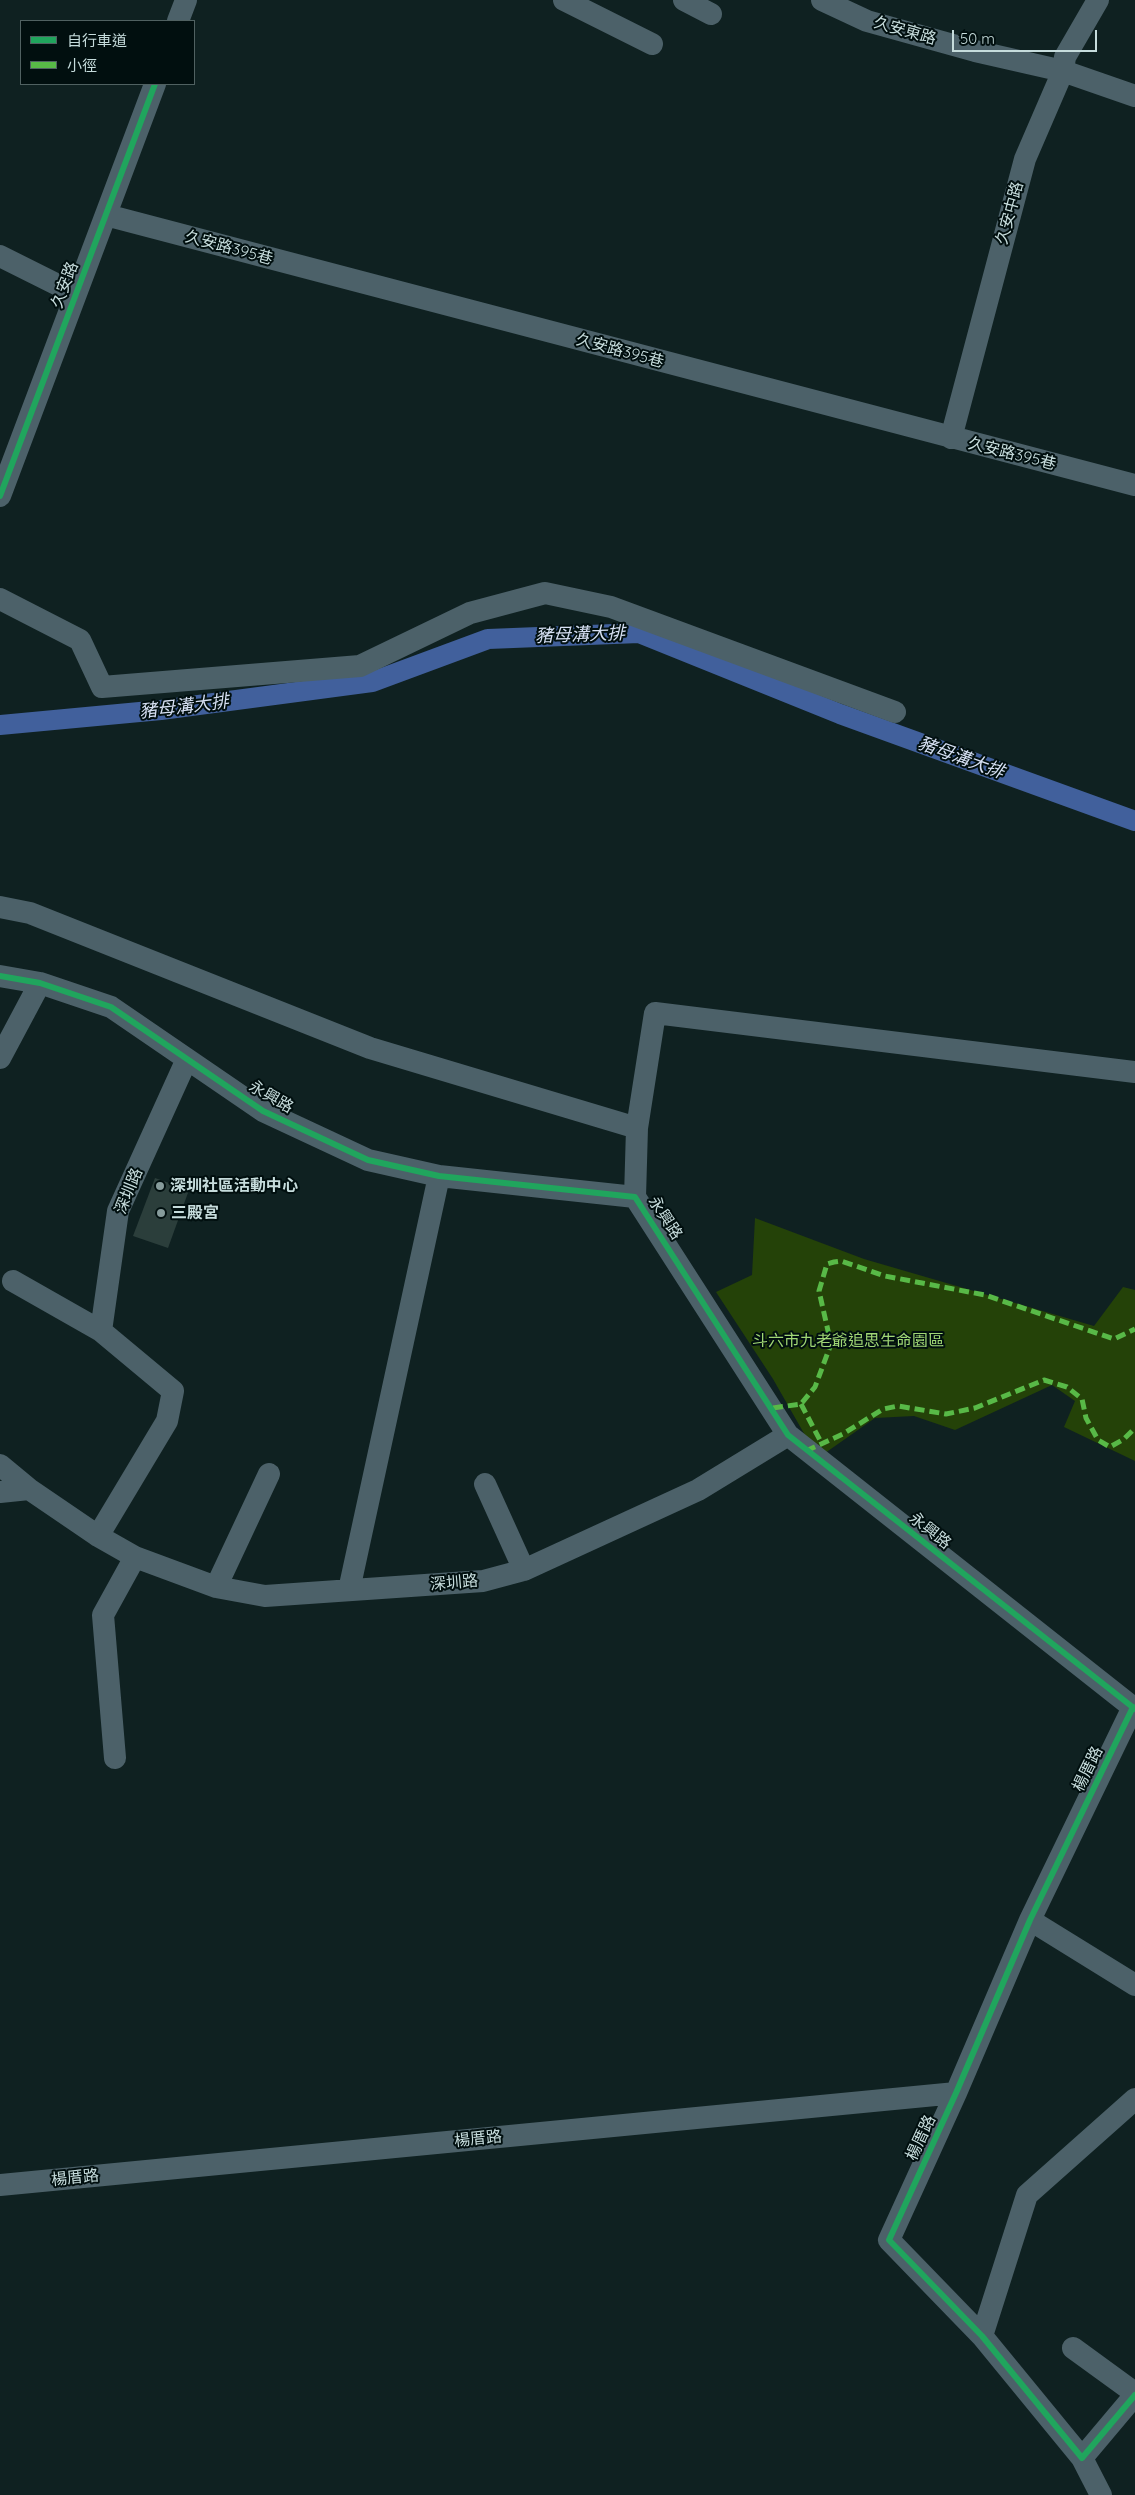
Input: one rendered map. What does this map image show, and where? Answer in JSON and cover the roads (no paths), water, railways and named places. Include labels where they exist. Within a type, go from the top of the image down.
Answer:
[{"type":"street","points":[[178,20],[186,0]]},
{"type":"street","points":[[564,0],[652,44]]},
{"type":"street","points":[[684,0],[711,14]]},
{"type":"street","name":"久安東路","points":[[822,0],[867,21],[975,52],[1063,71],[1135,96]]},
{"type":"street","name":"久安中路","points":[[950,438],[1025,159],[1063,71],[1065,57],[1098,0]]},
{"type":"street","name":"久安路","points":[[0,496],[155,85]]},
{"type":"street","name":"久安路395巷","points":[[106,215],[1135,485]]},
{"type":"street","points":[[0,256],[76,294]]},
{"type":"street","points":[[0,599],[80,640],[102,687],[360,666],[470,613],[545,593],[610,607],[895,712]]},
{"type":"street","points":[[0,907],[39,916],[370,1048],[637,1128]]},
{"type":"street","name":"永興路","points":[[0,976],[40,983],[111,1007],[263,1111],[368,1160],[438,1176],[635,1197],[788,1435],[1134,1708]]},
{"type":"street","points":[[0,1058],[40,983]]},
{"type":"street","points":[[635,1197],[637,1128],[655,1013],[1135,1072]]},
{"type":"street","name":"深圳路","points":[[101,1331],[118,1211],[187,1059]]},
{"type":"street","points":[[349,1590],[438,1176]]},
{"type":"street","points":[[13,1281],[101,1331],[173,1391],[167,1421],[98,1536]]},
{"type":"street","name":"深圳路","points":[[0,1465],[29,1489],[98,1536],[135,1557],[216,1587],[264,1596],[483,1581],[524,1570],[698,1490],[788,1435]]},
{"type":"street","points":[[216,1587],[268,1474]]},
{"type":"street","points":[[485,1484],[524,1570]]},
{"type":"street","points":[[0,1492],[29,1489]]},
{"type":"street","points":[[115,1758],[103,1615],[135,1557]]},
{"type":"street","name":"楊厝路","points":[[1101,2495],[1082,2458],[982,2336],[889,2240],[956,2092],[1030,1920],[1134,1708]]},
{"type":"street","points":[[1030,1920],[1135,1984]]},
{"type":"street","name":"楊厝路","points":[[0,2185],[956,2092]]},
{"type":"street","points":[[982,2336],[1027,2195],[1135,2099]]},
{"type":"street","points":[[1073,2348],[1135,2394],[1082,2458]]},
{"type":"waterway","name":"豬母溝大排","points":[[0,725],[161,710],[372,682],[488,639],[639,633],[840,714],[1135,821]]},
{"type":"place","name":"深圳社區活動中心","points":[[160,1186]]},
{"type":"place","name":"三殿宮","points":[[161,1213]]},
{"type":"park label","name":"斗六市九老爺追思生命園區","points":[[848,1341]]}]
